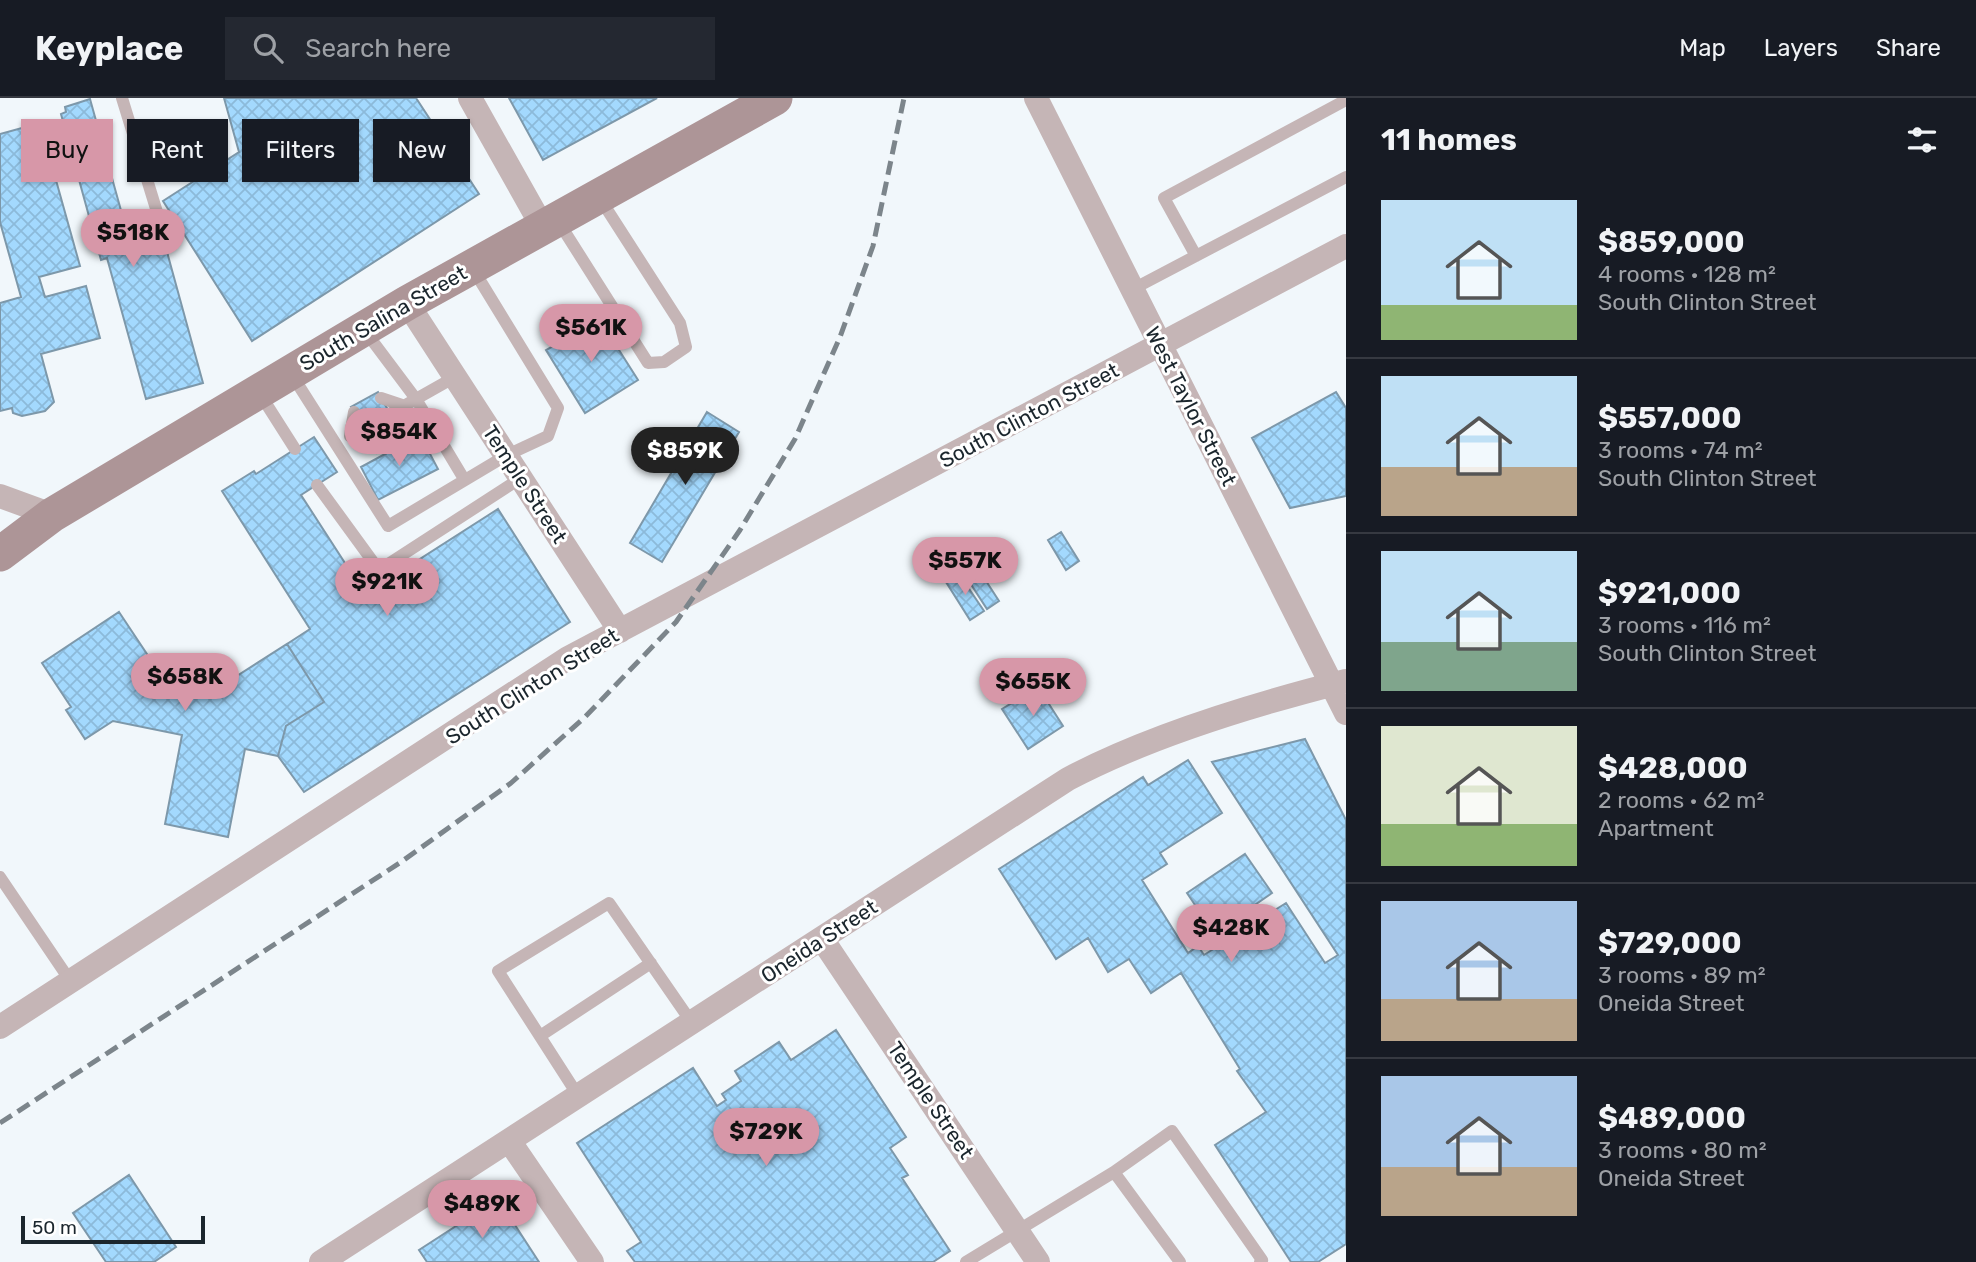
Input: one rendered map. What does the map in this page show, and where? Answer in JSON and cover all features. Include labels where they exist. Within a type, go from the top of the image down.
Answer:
[{"type":"main road","name":"South Salina Street","points":[[0,554],[52,515],[407,303],[775,98]]},
{"type":"street","points":[[470,98],[549,222]]},
{"type":"street","name":"West Taylor Street","points":[[1036,98],[1161,346],[1339,683],[1346,713]]},
{"type":"street","name":"South Clinton Street","points":[[0,1027],[568,658],[1346,246]]},
{"type":"street","name":"Temple Street","points":[[407,303],[620,631]]},
{"type":"street","points":[[0,496],[52,515]]},
{"type":"street","name":"Oneida Street","points":[[321,1262],[1068,779],[1104,760],[1279,698],[1339,683]]},
{"type":"street","name":"Temple Street","points":[[822,939],[1038,1262]]},
{"type":"street","points":[[510,1142],[592,1262]]},
{"type":"lane","points":[[122,98],[161,225]]},
{"type":"lane","points":[[1196,256],[1164,198],[1346,100]]},
{"type":"lane","points":[[1133,289],[1346,177]]},
{"type":"lane","points":[[549,222],[648,363],[664,362],[686,347],[680,323],[598,195]]},
{"type":"lane","points":[[290,372],[388,526],[464,479],[548,436],[558,408],[471,266]]},
{"type":"lane","points":[[363,329],[410,403],[464,479]]},
{"type":"lane","points":[[390,414],[455,377]]},
{"type":"lane","points":[[258,391],[295,449]]},
{"type":"lane","points":[[381,398],[410,403]]},
{"type":"lane","points":[[400,432],[410,403]]},
{"type":"lane","points":[[350,436],[354,412]]},
{"type":"lane","points":[[336,443],[363,429]]},
{"type":"lane","points":[[350,436],[373,447]]},
{"type":"lane","points":[[317,485],[379,570],[521,478]]},
{"type":"lane","points":[[0,877],[71,982]]},
{"type":"lane","points":[[579,1097],[498,971],[610,903],[692,1023]]},
{"type":"lane","points":[[540,1036],[650,963]]},
{"type":"lane","points":[[966,1262],[1019,1233],[1172,1131],[1262,1260],[1260,1262]]},
{"type":"lane","points":[[1114,1172],[1180,1262]]},
{"type":"building","points":[[224,98],[416,98],[430,119],[373,119],[373,182],[470,180],[479,194],[252,341],[163,201],[192,182],[228,182],[228,159],[239,152]]},
{"type":"building","points":[[509,98],[657,98],[543,160]]},
{"type":"building","points":[[90,99],[96,119],[62,119],[61,114],[66,112],[65,107]]},
{"type":"building","points":[[21,128],[21,182],[57,182],[80,266],[39,277],[45,297],[86,286],[100,338],[41,354],[54,402],[45,411],[22,416],[13,413],[12,408],[0,411],[0,303],[21,297],[0,222],[0,134]]},
{"type":"building","points":[[80,182],[113,182],[132,250],[164,241],[203,383],[146,399],[107,258],[101,260]]},
{"type":"building","points":[[598,317],[638,380],[585,413],[546,350],[557,344],[554,338],[584,319],[587,325]]},
{"type":"building","points":[[378,392],[404,439],[377,453],[351,407]]},
{"type":"building","points":[[1336,392],[1346,408],[1346,496],[1290,508],[1252,438]]},
{"type":"building","points":[[707,412],[739,432],[662,562],[630,543]]},
{"type":"building","points":[[420,435],[438,469],[378,500],[361,467]]},
{"type":"building","points":[[314,437],[337,472],[301,495],[365,594],[498,509],[570,622],[304,792],[278,756],[286,726],[324,702],[287,644],[310,629],[222,491],[254,471],[256,474]]},
{"type":"building","points":[[1061,532],[1079,561],[1066,570],[1048,540]]},
{"type":"building","points":[[975,564],[999,601],[987,609],[963,572]]},
{"type":"building","points":[[959,574],[984,611],[970,620],[946,582]]},
{"type":"building","points":[[119,612],[155,666],[229,681],[287,644],[324,702],[286,726],[278,756],[245,749],[228,837],[165,824],[182,735],[113,721],[85,739],[66,710],[71,707],[42,663]]},
{"type":"building","points":[[1038,687],[1063,726],[1028,749],[1002,709]]},
{"type":"building","points":[[1305,739],[1346,820],[1346,1244],[1318,1262],[1291,1262],[1215,1145],[1266,1112],[1237,1071],[1240,1069],[1181,973],[1151,993],[1129,959],[1108,972],[1088,938],[1056,959],[999,869],[1143,777],[1148,785],[1188,760],[1222,813],[1160,853],[1167,864],[1142,880],[1188,953],[1198,946],[1204,955],[1286,903],[1325,963],[1338,955],[1212,762]]},
{"type":"building","points":[[1245,854],[1272,893],[1214,933],[1187,893]]},
{"type":"building","points":[[836,1030],[906,1137],[890,1148],[908,1175],[902,1178],[950,1251],[933,1262],[635,1262],[627,1251],[641,1242],[577,1143],[693,1068],[717,1106],[726,1100],[722,1094],[741,1081],[735,1071],[779,1042],[791,1060]]},
{"type":"building","points":[[129,1175],[176,1247],[154,1262],[106,1262],[73,1213]]},
{"type":"building","points":[[498,1199],[539,1262],[427,1262],[419,1250]]},
{"type":"railway","points":[[0,1123],[401,862],[511,783],[585,717],[676,622],[740,530],[795,439],[840,337],[873,246],[904,98]]}]
